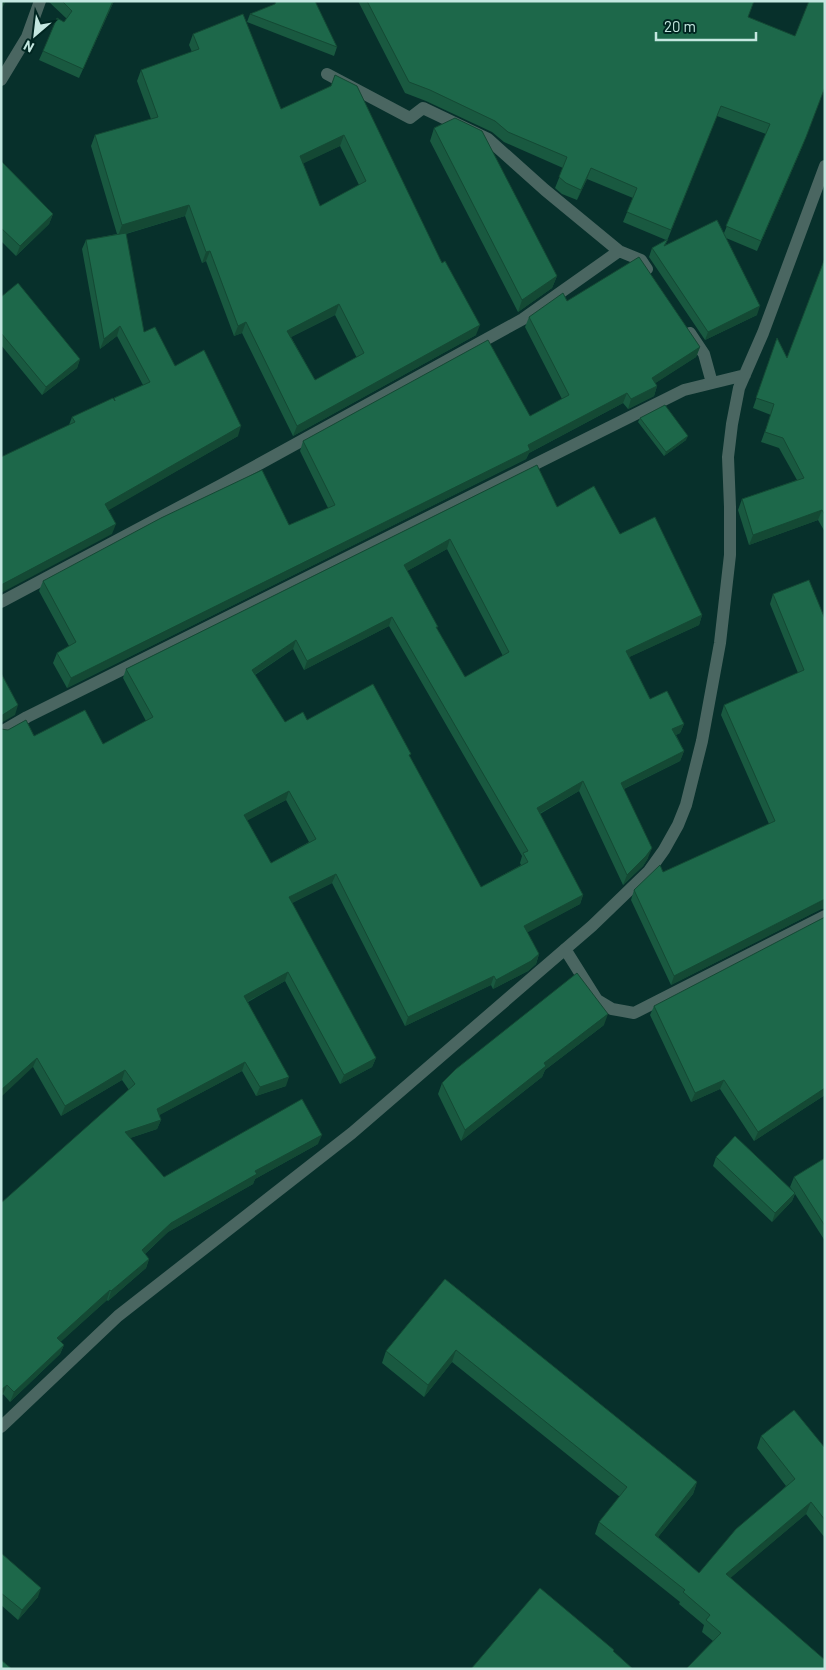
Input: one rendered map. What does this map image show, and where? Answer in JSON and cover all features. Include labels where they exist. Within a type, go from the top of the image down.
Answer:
[{"type":"street","points":[[1,80],[27,37],[40,1]]},
{"type":"street","points":[[327,74],[410,118],[423,108],[488,139],[619,252],[641,260],[651,276]]},
{"type":"street","points":[[1,1427],[118,1316],[352,1132],[592,926],[649,871],[664,850],[678,825],[686,804],[702,741],[720,643],[730,554],[728,457],[738,397],[825,166]]},
{"type":"street","points":[[1,602],[221,485],[523,320],[619,252]]},
{"type":"street","points":[[683,323],[704,354],[712,383]]},
{"type":"street","points":[[1,732],[27,717],[684,390],[745,375]]},
{"type":"street","points":[[565,949],[597,1000],[612,1009],[634,1013],[825,916]]},
{"type":"building","points":[[62,1],[113,1],[83,69],[43,51],[57,18],[64,22],[72,11]]},
{"type":"building","points":[[276,1],[315,1],[337,47],[250,14],[275,4]]},
{"type":"building","points":[[367,1],[754,1],[748,17],[795,36],[809,1],[825,1],[825,87],[806,137],[761,241],[726,226],[770,124],[721,106],[671,230],[627,212],[637,188],[591,168],[581,190],[566,183],[559,177],[567,157],[508,132],[495,121],[409,82]]},
{"type":"building","points":[[243,14],[281,109],[331,86],[335,75],[357,86],[442,263],[445,261],[480,325],[297,426],[246,322],[238,326],[210,251],[206,252],[189,205],[122,225],[95,135],[158,117],[141,70],[199,49],[193,34]],"holes":[[[344,135],[366,181],[320,206],[300,156]],[[339,304],[364,353],[315,380],[287,331]]]},
{"type":"building","points":[[455,118],[482,131],[557,276],[522,300],[434,128]]},
{"type":"building","points":[[1,161],[53,214],[20,246],[1,228]]},
{"type":"building","points":[[717,220],[760,306],[708,332],[652,248],[668,239],[664,246]]},
{"type":"building","points":[[126,233],[144,332],[155,327],[175,366],[204,350],[241,426],[105,504],[116,524],[1,585],[1,457],[75,422],[72,417],[113,398],[115,401],[114,398],[150,382],[120,326],[104,339],[86,240]]},
{"type":"building","points":[[639,257],[700,347],[652,378],[657,386],[631,399],[627,393],[528,445],[530,450],[71,678],[57,653],[76,642],[43,581],[161,518],[262,470],[289,525],[335,505],[303,441],[488,340],[530,416],[569,395],[529,317],[563,293],[567,301]]},
{"type":"building","points":[[825,258],[825,515],[822,510],[753,535],[742,499],[804,478],[783,438],[765,432],[774,404],[756,398],[777,338],[787,358]]},
{"type":"building","points":[[18,283],[80,359],[46,387],[1,333],[1,297]]},
{"type":"building","points":[[665,405],[688,436],[666,452],[640,418]]},
{"type":"building","points":[[537,465],[557,507],[594,486],[620,534],[655,517],[702,615],[626,651],[650,699],[667,691],[684,724],[672,729],[684,751],[621,783],[652,848],[646,856],[627,875],[583,781],[537,808],[583,895],[524,926],[539,954],[531,961],[496,980],[494,976],[408,1017],[336,874],[289,897],[376,1058],[344,1075],[288,972],[244,996],[289,1077],[260,1087],[245,1062],[157,1109],[161,1120],[125,1132],[164,1177],[302,1099],[322,1135],[255,1171],[257,1174],[171,1223],[142,1250],[149,1259],[110,1290],[57,1338],[64,1345],[14,1392],[7,1385],[1,1390],[1,1203],[135,1084],[125,1070],[65,1106],[37,1058],[1,1090],[1,729],[8,730],[26,720],[34,736],[85,710],[103,744],[153,717],[126,669]],"holes":[[[450,539],[509,652],[465,677],[436,627],[438,627],[404,565]],[[392,617],[528,851],[523,853],[528,862],[481,887],[409,755],[411,754],[373,684],[307,720],[303,712],[285,722],[252,670],[296,640],[307,661]],[[289,791],[316,839],[271,863],[244,815]]]},
{"type":"building","points":[[809,580],[825,619],[825,899],[674,976],[634,890],[660,865],[663,872],[775,821],[724,705],[804,670],[773,594]]},
{"type":"building","points":[[1,673],[18,705],[1,716]]},
{"type":"building","points":[[825,917],[825,1088],[758,1132],[724,1080],[695,1093],[654,1006]]},
{"type":"building","points":[[577,973],[608,1014],[544,1063],[546,1066],[465,1130],[442,1083],[456,1069]]},
{"type":"building","points":[[735,1136],[795,1193],[775,1213],[716,1157]]},
{"type":"building","points":[[825,1158],[825,1226],[794,1177]]},
{"type":"building","points":[[445,1279],[697,1482],[655,1535],[699,1573],[736,1529],[795,1479],[761,1436],[794,1410],[825,1448],[825,1520],[811,1502],[726,1574],[825,1660],[825,1669],[686,1669],[721,1633],[706,1620],[710,1615],[683,1592],[685,1590],[599,1522],[627,1487],[456,1350],[428,1385],[386,1351]]},
{"type":"building","points":[[1,1553],[41,1588],[22,1610],[1,1593]]},
{"type":"building","points":[[540,1588],[614,1650],[633,1669],[471,1669]]},
{"type":"building","points":[[1,1660],[12,1669],[1,1669]]}]
